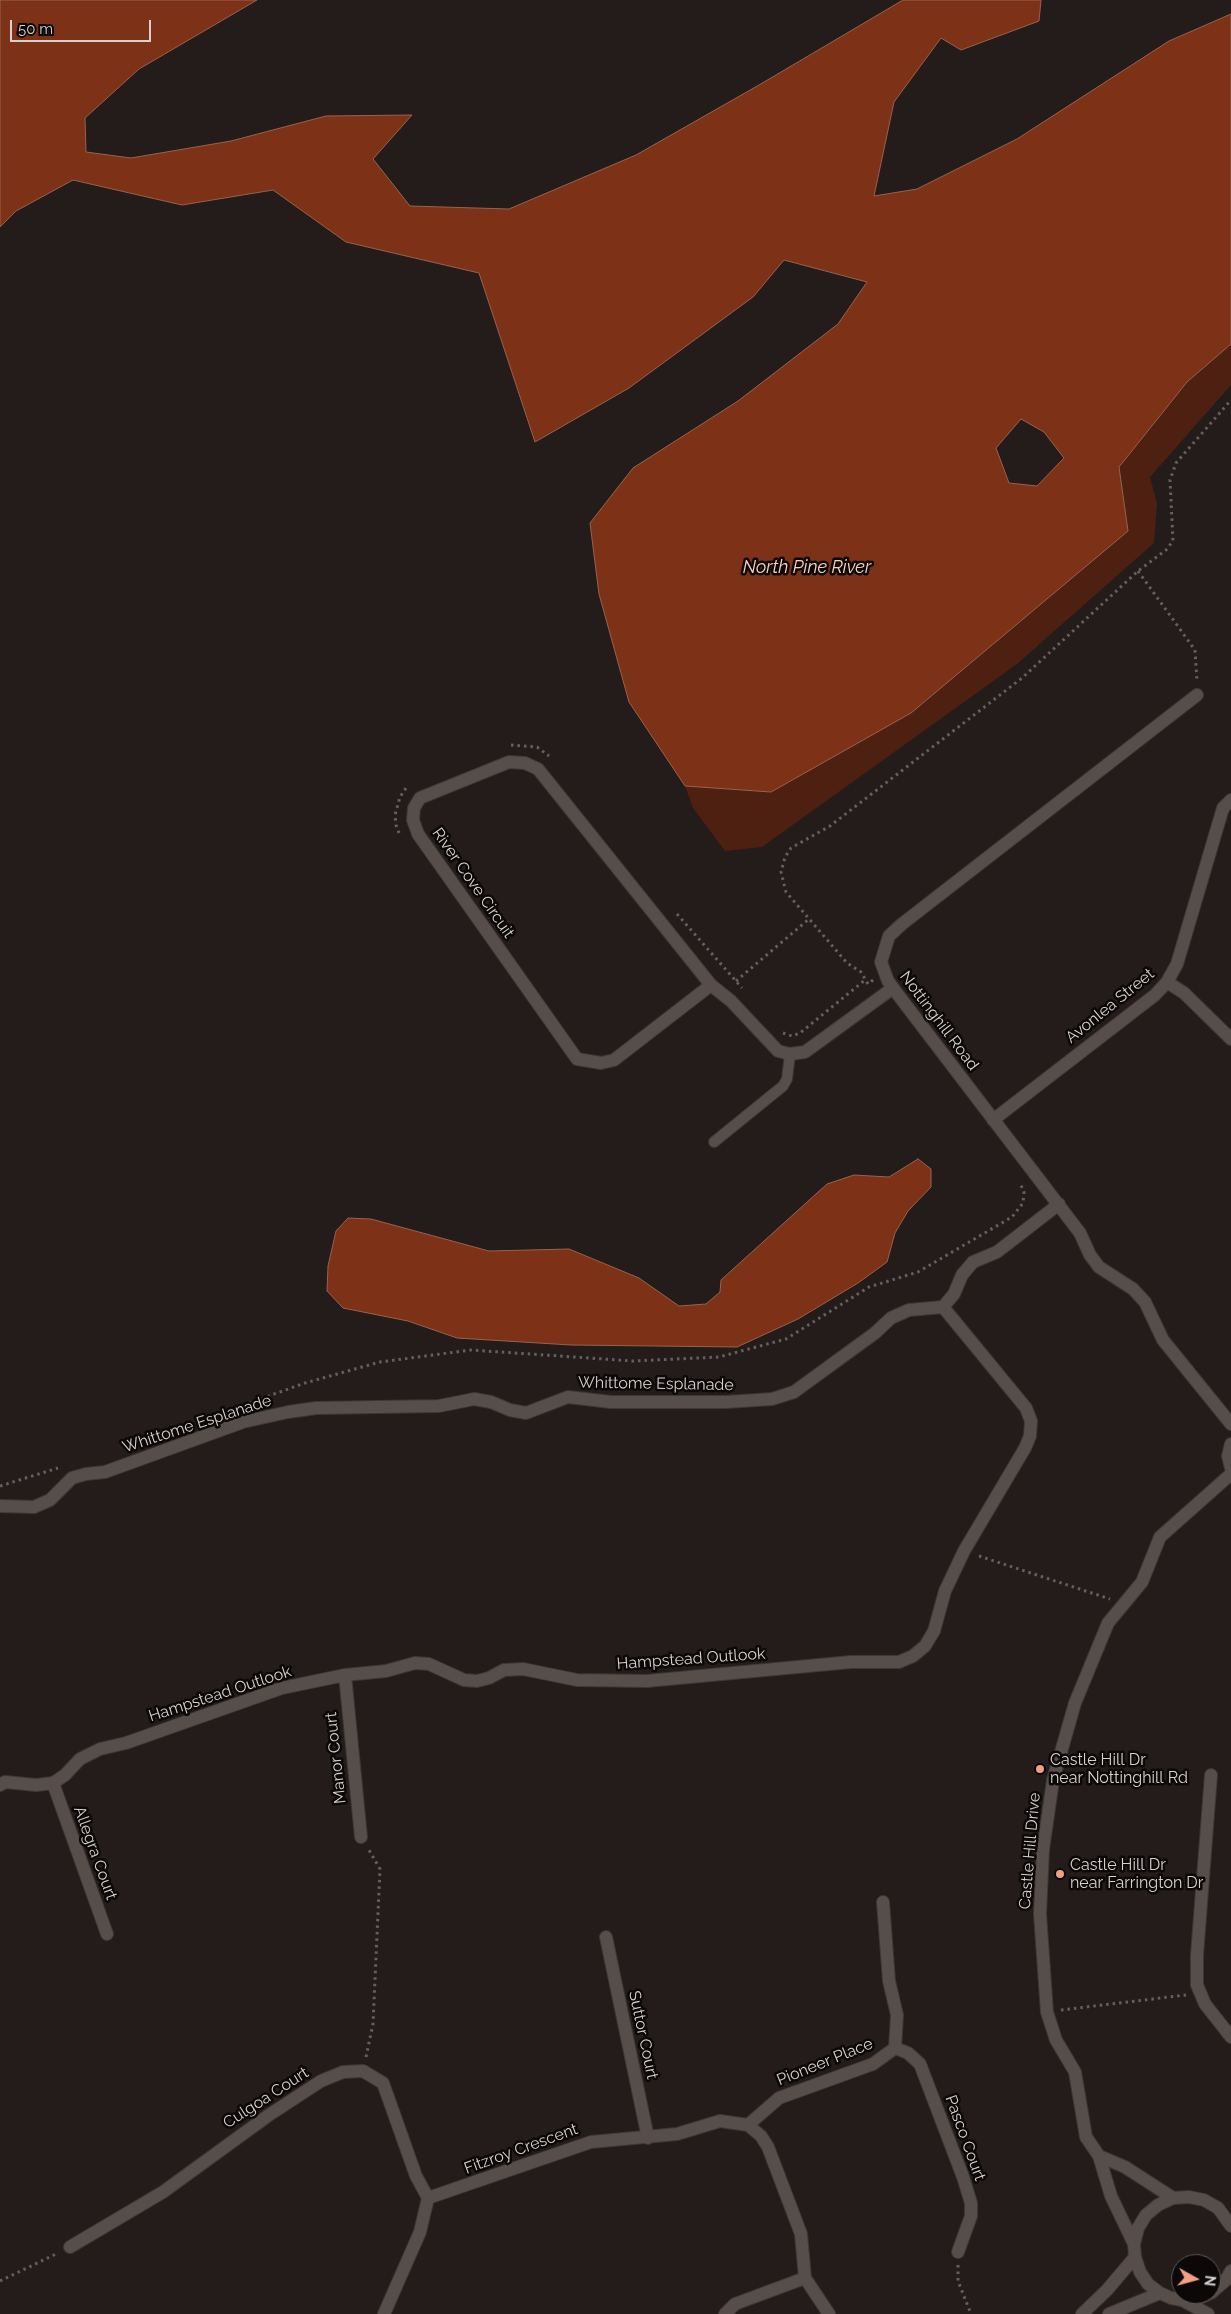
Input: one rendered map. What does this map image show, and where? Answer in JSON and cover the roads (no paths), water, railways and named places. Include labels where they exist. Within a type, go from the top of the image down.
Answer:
[{"type":"street","name":"Nottinghill Road","points":[[1197,695],[902,924],[889,936],[884,944],[881,962],[883,970],[893,988],[1059,1204],[1080,1233],[1090,1255],[1099,1267],[1133,1289],[1145,1302],[1163,1340],[1231,1424]]},
{"type":"street","name":"River Cove Circuit","points":[[711,985],[614,1060],[602,1063],[578,1058],[418,834],[413,820],[414,808],[420,798],[509,762],[525,763],[538,769],[711,985],[731,1000],[778,1051],[790,1054]]},
{"type":"street","name":"Avonlea Street","points":[[993,1120],[1155,994],[1167,982],[1177,964],[1224,808],[1231,800]]},
{"type":"street","points":[[1167,982],[1184,993],[1231,1039]]},
{"type":"street","points":[[790,1054],[805,1052],[893,988]]},
{"type":"street","points":[[943,1307],[954,1294],[962,1275],[973,1262],[997,1252],[1059,1204]]},
{"type":"street","name":"Whittome Esplanade","points":[[0,1506],[34,1507],[50,1500],[72,1478],[105,1472],[243,1422],[316,1408],[439,1406],[474,1399],[526,1413],[568,1397],[611,1402],[744,1402],[772,1398],[794,1392],[875,1333],[891,1318],[910,1310],[943,1307]]},
{"type":"street","name":"Hampstead Outlook","points":[[53,1783],[65,1775],[80,1759],[100,1749],[126,1743],[282,1688],[345,1675],[386,1671],[415,1663],[429,1664],[464,1680],[476,1681],[489,1678],[504,1670],[523,1669],[578,1680],[647,1682],[851,1662],[899,1662],[913,1656],[925,1646],[934,1631],[945,1591],[964,1551],[1025,1448],[1030,1436],[1031,1421],[1026,1408],[943,1307]]},
{"type":"street","points":[[1231,1444],[1228,1456],[1231,1468]]},
{"type":"street","name":"Castle Hill Drive","points":[[1134,2244],[1111,2196],[1099,2156],[1086,2137],[1080,2112],[1075,2072],[1056,2040],[1047,2012],[1040,1914],[1043,1850],[1053,1780],[1075,1703],[1108,1623],[1123,1603],[1134,1595],[1142,1582],[1160,1536],[1231,1474]]},
{"type":"street","name":"Manor Court","points":[[345,1675],[361,1837]]},
{"type":"street","points":[[1211,1775],[1197,1955],[1199,1993],[1204,2004],[1231,2037]]},
{"type":"street","points":[[0,1785],[5,1782],[36,1785],[53,1783]]},
{"type":"street","name":"Allegra Court","points":[[53,1783],[107,1934]]},
{"type":"street","name":"Pioneer Place","points":[[748,2125],[779,2098],[873,2064],[895,2048],[897,2015],[889,1981],[882,1902]]},
{"type":"street","name":"Suttor Court","points":[[606,1937],[648,2138]]},
{"type":"street","name":"Pasco Court","points":[[895,2048],[908,2053],[920,2064],[963,2177],[971,2203],[971,2216],[958,2252]]},
{"type":"street","name":"Culgoa Court","points":[[70,2247],[163,2192],[269,2115],[321,2081],[343,2072],[363,2071],[383,2083],[416,2176],[428,2198]]},
{"type":"street","name":"Fitzroy Crescent","points":[[428,2198],[591,2142],[677,2134],[720,2121],[748,2125]]},
{"type":"street","points":[[748,2125],[761,2136],[768,2147],[801,2234],[805,2278],[829,2314]]},
{"type":"street","points":[[1099,2156],[1125,2167],[1173,2198]]},
{"type":"street","points":[[1171,2296],[1160,2293],[1148,2284],[1140,2272],[1135,2257],[1134,2244],[1138,2228],[1146,2215],[1158,2204],[1173,2198],[1189,2197],[1204,2200],[1218,2208],[1231,2226]]},
{"type":"street","points":[[384,2314],[420,2232],[428,2198]]},
{"type":"street","points":[[1082,2314],[1107,2290],[1135,2257]]},
{"type":"street","points":[[1221,2284],[1226,2280],[1231,2271]]},
{"type":"street","points":[[725,2314],[735,2304],[805,2278]]},
{"type":"street","points":[[1109,2314],[1160,2293]]},
{"type":"street","points":[[1189,2304],[1208,2314]]},
{"type":"lane","points":[[714,1142],[783,1086],[787,1079],[790,1054]]},
{"type":"water","name":"North Pine River","points":[[0,0],[257,0],[139,69],[85,118],[86,152],[131,158],[231,141],[326,116],[412,115],[373,159],[410,206],[509,209],[636,155],[903,0],[1041,0],[1039,21],[961,50],[941,38],[894,102],[874,196],[917,189],[1017,139],[1169,41],[1231,14],[1231,344],[1187,382],[1119,467],[1128,531],[911,713],[771,792],[685,786],[629,702],[599,594],[590,523],[633,468],[738,401],[838,324],[867,282],[784,260],[753,297],[629,388],[535,442],[479,273],[346,242],[273,190],[182,205],[73,180],[16,211],[0,227]],"holes":[[[1021,419],[1044,432],[1064,458],[1037,486],[1009,483],[996,448]]]},
{"type":"water","points":[[918,1159],[931,1169],[931,1187],[908,1211],[895,1233],[887,1262],[858,1283],[798,1319],[737,1347],[571,1345],[457,1338],[408,1321],[343,1308],[327,1291],[328,1266],[336,1231],[348,1218],[371,1219],[489,1251],[569,1249],[639,1278],[679,1306],[706,1304],[720,1292],[721,1280],[827,1184],[854,1175],[889,1177]]},
{"type":"place","name":"Castle Hill Dr near Nottinghill Rd","points":[[1040,1769]]},
{"type":"place","name":"Castle Hill Dr near Farrington Dr","points":[[1060,1874]]}]
